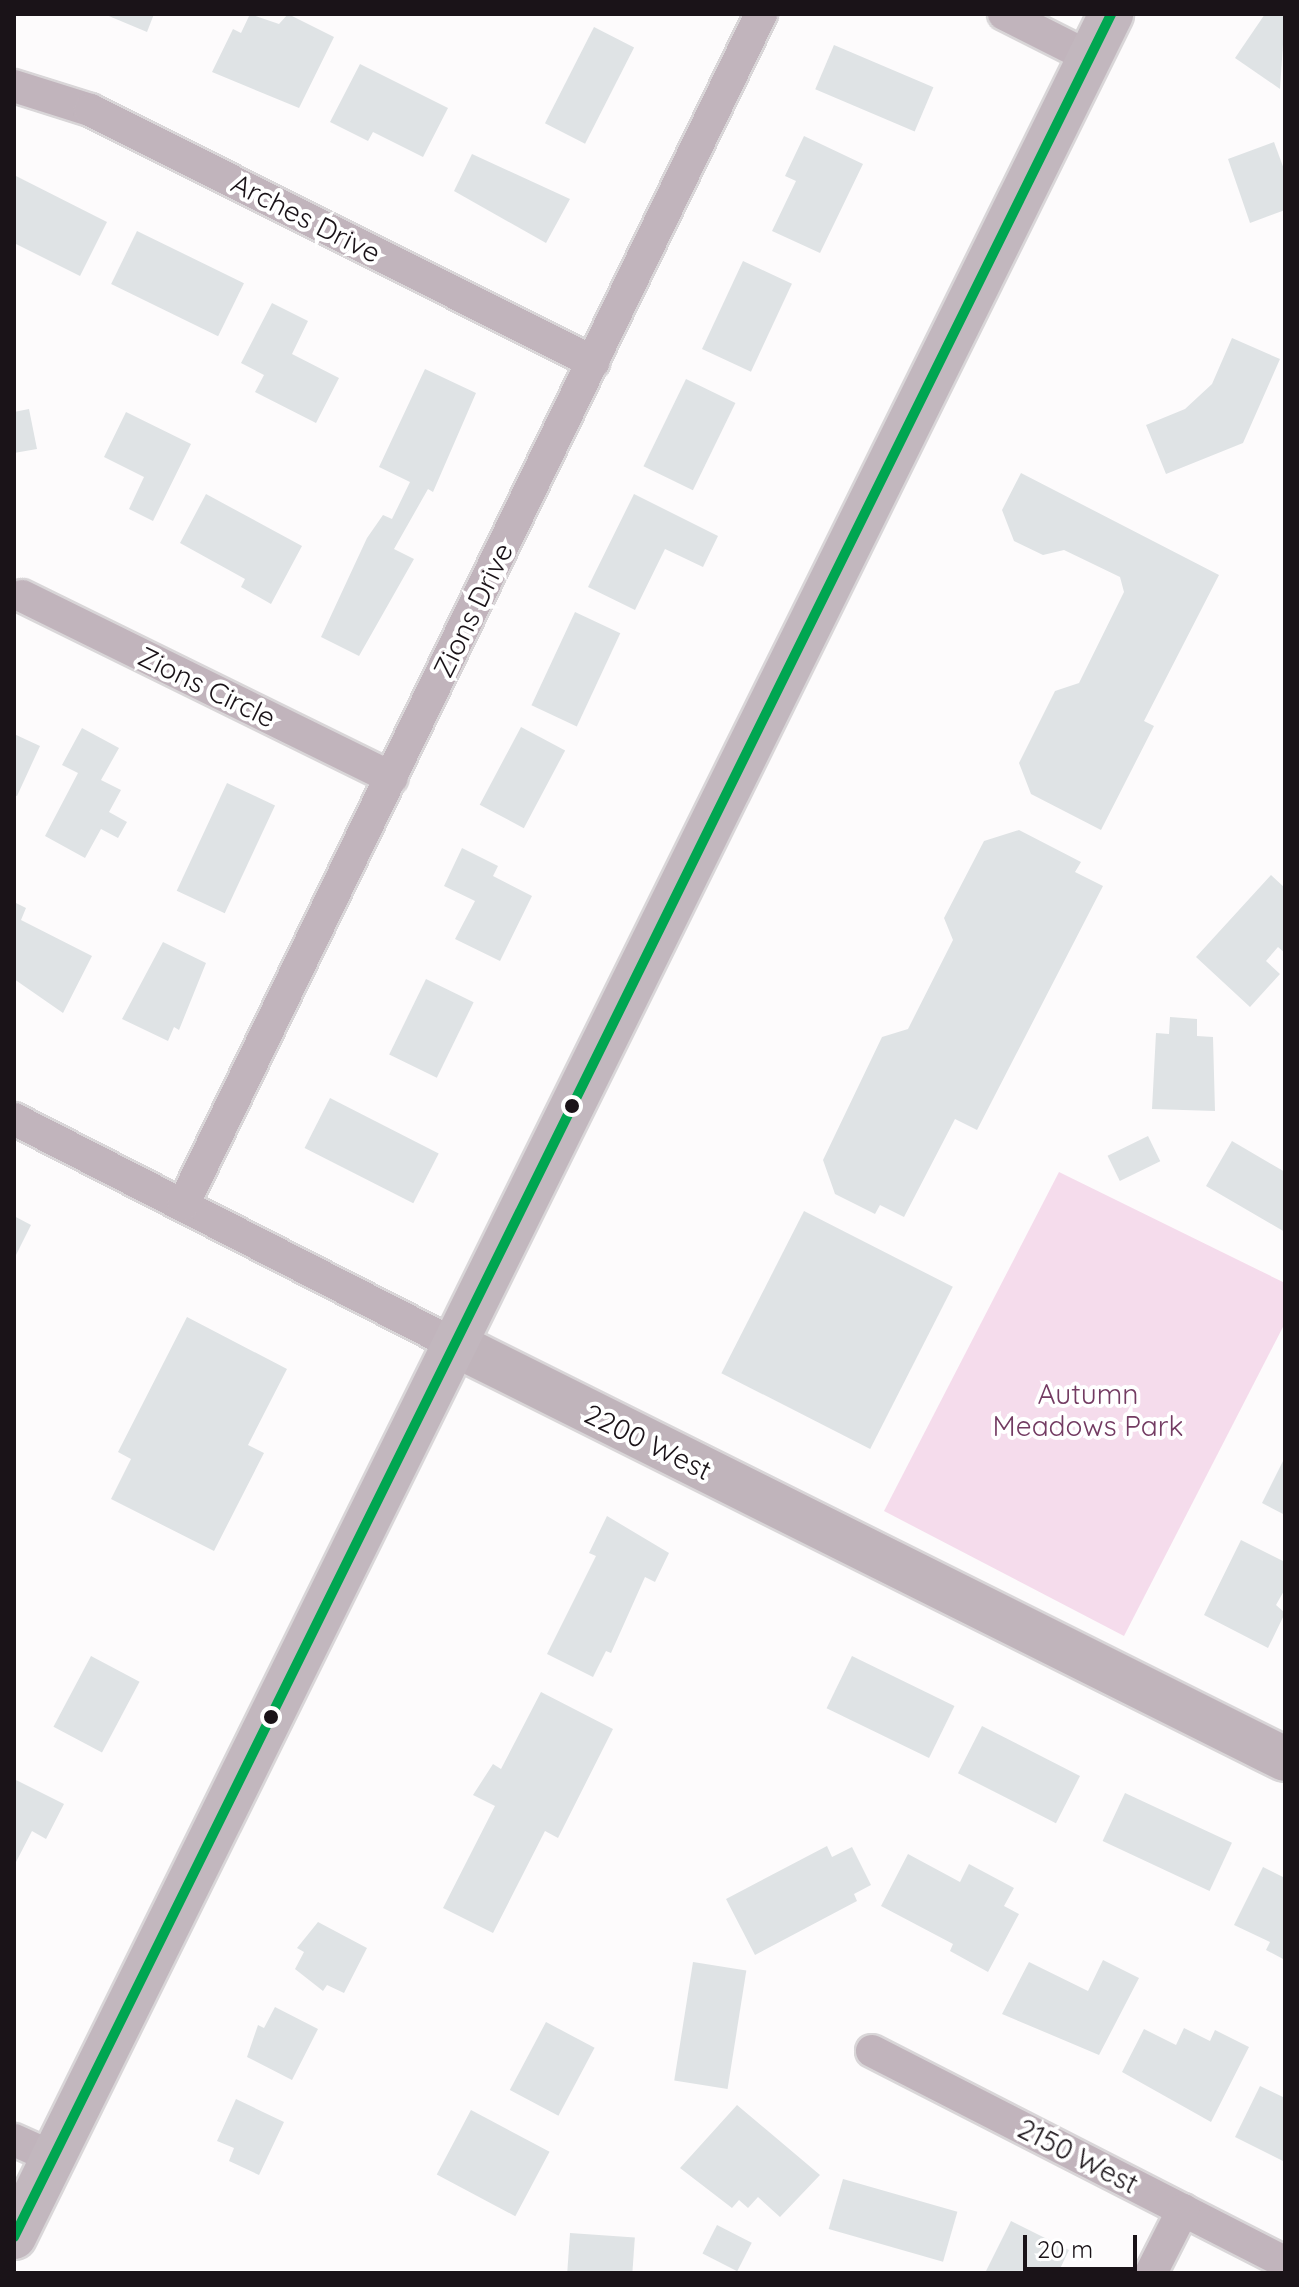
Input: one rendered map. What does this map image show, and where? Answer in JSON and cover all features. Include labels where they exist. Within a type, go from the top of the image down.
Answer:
[{"type":"main road","points":[[14,2237],[458,1346],[1111,14]]},
{"type":"street","name":"Zions Drive","points":[[183,1205],[761,14]]},
{"type":"street","points":[[1004,14],[1089,57]]},
{"type":"street","name":"Arches Drive","points":[[14,86],[90,110],[593,362]]},
{"type":"street","name":"Zions Circle","points":[[22,596],[392,778]]},
{"type":"street","name":"2200 West","points":[[14,1119],[458,1346],[1285,1759]]},
{"type":"street","name":"2150 West","points":[[872,2051],[1285,2262]]},
{"type":"street","points":[[14,2140],[54,2158]]},
{"type":"street","points":[[1151,2273],[1183,2210]]},
{"type":"green space","name":"Autumn Meadows Park","points":[[1059,1172],[1285,1283],[1285,1323],[1124,1636],[884,1511]]},
{"type":"building","points":[[104,14],[154,14],[147,32]]},
{"type":"building","points":[[250,14],[279,24],[288,14],[334,37],[299,108],[212,72],[233,29],[241,33]]},
{"type":"building","points":[[1265,14],[1285,14],[1280,89],[1235,58]]},
{"type":"building","points":[[594,27],[634,47],[585,144],[545,123]]},
{"type":"building","points":[[834,45],[933,87],[915,131],[815,89]]},
{"type":"building","points":[[360,64],[448,108],[423,157],[373,132],[368,141],[330,122]]},
{"type":"building","points":[[804,136],[863,164],[820,253],[772,231],[796,181],[785,176]]},
{"type":"building","points":[[1274,142],[1285,172],[1285,210],[1250,223],[1228,159]]},
{"type":"building","points":[[472,154],[570,199],[546,243],[454,191]]},
{"type":"building","points":[[14,175],[107,222],[80,276],[14,243]]},
{"type":"building","points":[[137,231],[244,283],[218,336],[111,284]]},
{"type":"building","points":[[743,261],[792,284],[751,372],[702,349]]},
{"type":"building","points":[[272,303],[308,321],[292,354],[339,378],[316,423],[255,392],[264,375],[241,363]]},
{"type":"building","points":[[1232,338],[1280,359],[1243,443],[1166,474],[1146,425],[1185,409],[1212,384]]},
{"type":"building","points":[[425,369],[476,393],[433,492],[428,489],[394,549],[414,559],[359,656],[321,637],[367,538],[383,515],[392,519],[410,482],[379,467]]},
{"type":"building","points":[[686,379],[735,403],[693,490],[643,466]]},
{"type":"building","points":[[29,409],[37,449],[14,453],[14,412]]},
{"type":"building","points":[[126,412],[191,444],[153,521],[129,509],[144,477],[104,457]]},
{"type":"building","points":[[1021,473],[1219,575],[1144,721],[1154,726],[1101,830],[1031,794],[1019,763],[1055,691],[1079,683],[1124,592],[1120,577],[1064,550],[1043,555],[1014,541],[1002,510]]},
{"type":"building","points":[[206,494],[302,546],[271,604],[241,587],[245,579],[180,543]]},
{"type":"building","points":[[634,494],[718,536],[703,567],[665,549],[635,610],[588,587]]},
{"type":"building","points":[[575,612],[620,633],[577,726],[531,705]]},
{"type":"building","points":[[521,727],[565,750],[524,828],[480,805]]},
{"type":"building","points":[[82,728],[119,748],[101,780],[121,790],[109,812],[127,822],[118,838],[101,829],[85,858],[45,836],[78,773],[62,765]]},
{"type":"building","points":[[14,734],[40,746],[17,796],[14,795]]},
{"type":"building","points":[[227,783],[275,805],[225,913],[177,891]]},
{"type":"building","points":[[1019,830],[1081,862],[1075,872],[1103,886],[977,1130],[955,1119],[904,1217],[880,1205],[875,1214],[835,1194],[823,1160],[882,1037],[908,1029],[953,940],[944,918],[984,841]]},
{"type":"building","points":[[462,848],[498,866],[493,876],[532,896],[500,961],[455,939],[475,901],[444,886]]},
{"type":"building","points":[[1271,875],[1285,888],[1285,953],[1278,947],[1266,961],[1280,974],[1250,1007],[1196,957]]},
{"type":"building","points":[[14,902],[26,908],[21,920],[92,956],[63,1013],[14,979]]},
{"type":"building","points":[[163,942],[206,963],[179,1030],[174,1027],[168,1041],[122,1019]]},
{"type":"building","points":[[426,979],[474,1002],[437,1078],[389,1054]]},
{"type":"building","points":[[1170,1017],[1197,1019],[1197,1036],[1213,1037],[1215,1111],[1152,1109],[1156,1033],[1169,1034]]},
{"type":"building","points":[[330,1098],[439,1153],[413,1203],[305,1148]]},
{"type":"building","points":[[1148,1136],[1160,1161],[1120,1181],[1108,1156]]},
{"type":"building","points":[[1232,1141],[1285,1172],[1285,1232],[1206,1186]]},
{"type":"building","points":[[804,1211],[953,1287],[870,1449],[721,1373]]},
{"type":"building","points":[[14,1216],[31,1225],[14,1259]]},
{"type":"building","points":[[187,1317],[287,1369],[248,1445],[264,1453],[214,1551],[111,1499],[131,1459],[118,1452]]},
{"type":"building","points":[[1285,1457],[1285,1515],[1262,1503]]},
{"type":"building","points":[[607,1516],[669,1553],[655,1582],[645,1577],[611,1653],[606,1651],[593,1677],[547,1654],[596,1556],[589,1553]]},
{"type":"building","points":[[1241,1540],[1285,1562],[1285,1589],[1276,1605],[1285,1613],[1268,1648],[1204,1615]]},
{"type":"building","points":[[91,1656],[140,1682],[102,1752],[53,1727]]},
{"type":"building","points":[[852,1656],[954,1706],[929,1758],[827,1708]]},
{"type":"building","points":[[541,1692],[613,1729],[558,1838],[545,1831],[493,1933],[443,1908],[495,1806],[473,1795],[493,1764],[501,1769]]},
{"type":"building","points":[[982,1726],[1080,1776],[1056,1823],[958,1773]]},
{"type":"building","points":[[14,1779],[64,1804],[46,1839],[32,1831],[16,1862]]},
{"type":"building","points":[[1125,1793],[1232,1843],[1210,1891],[1103,1841]]},
{"type":"building","points":[[827,1846],[832,1857],[852,1847],[871,1885],[854,1894],[857,1901],[755,1955],[726,1899]]},
{"type":"building","points":[[908,1854],[960,1882],[969,1864],[1014,1888],[1004,1906],[1019,1914],[988,1972],[950,1951],[953,1944],[881,1906]]},
{"type":"building","points":[[1263,1867],[1285,1878],[1285,1960],[1266,1950],[1270,1942],[1234,1925]]},
{"type":"building","points":[[318,1922],[367,1948],[344,1993],[327,1985],[323,1991],[295,1969],[304,1952],[297,1948]]},
{"type":"building","points":[[1103,1960],[1139,1978],[1099,2055],[1002,2014],[1029,1962],[1088,1991]]},
{"type":"building","points":[[693,1962],[746,1970],[728,2089],[674,2081]]},
{"type":"building","points":[[275,2007],[318,2029],[292,2080],[247,2057],[258,2025],[264,2028]]},
{"type":"building","points":[[546,2022],[595,2048],[558,2116],[510,2090]]},
{"type":"building","points":[[1184,2028],[1210,2041],[1215,2030],[1249,2047],[1211,2122],[1122,2072],[1144,2029],[1176,2045]]},
{"type":"building","points":[[1260,2086],[1285,2098],[1285,2162],[1235,2137]]},
{"type":"building","points":[[236,2099],[284,2122],[259,2175],[229,2161],[234,2148],[217,2141]]},
{"type":"building","points":[[737,2105],[820,2175],[780,2217],[758,2197],[748,2208],[739,2200],[732,2208],[680,2168]]},
{"type":"building","points":[[471,2110],[550,2152],[515,2216],[437,2174]]},
{"type":"building","points":[[843,2179],[957,2212],[943,2262],[829,2229]]},
{"type":"building","points":[[1011,2221],[1069,2250],[1058,2273],[985,2273]]},
{"type":"building","points":[[717,2225],[752,2243],[737,2271],[702,2254]]},
{"type":"building","points":[[570,2233],[635,2238],[632,2273],[567,2273]]},
{"type":"transit line","points":[[14,2237],[1111,14]]}]
